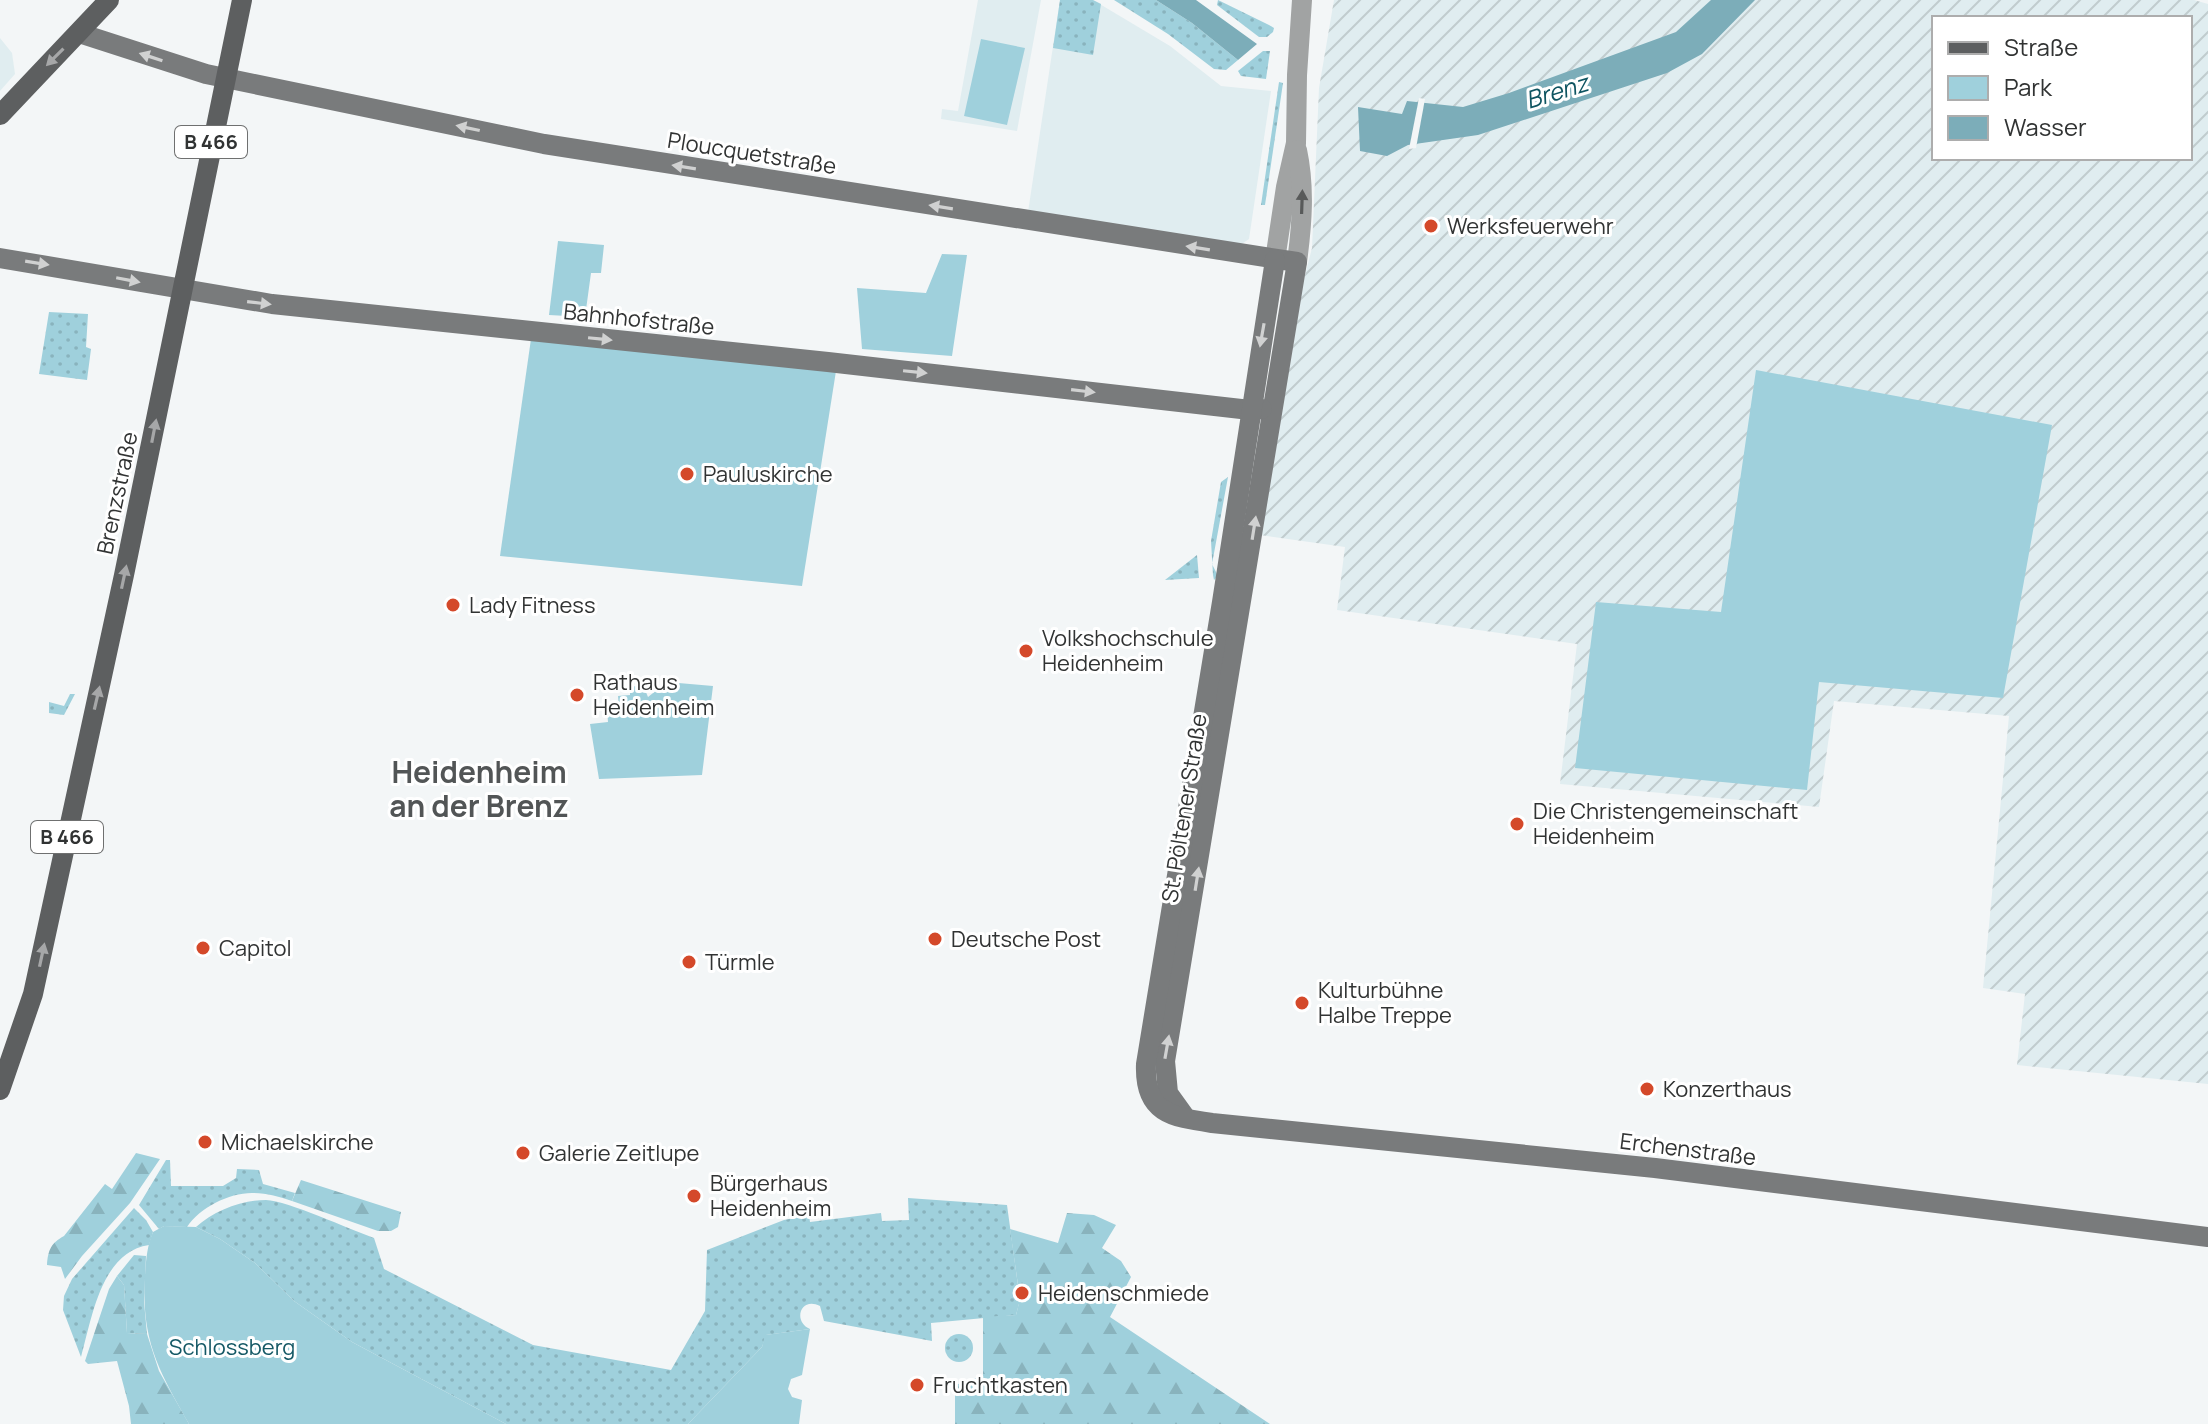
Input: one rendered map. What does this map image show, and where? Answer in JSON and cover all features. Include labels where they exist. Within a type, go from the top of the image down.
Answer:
[{"type":"main road","points":[[0,115],[109,0]]},
{"type":"main road","name":"Brenzstraße","points":[[0,1090],[33,994],[122,587],[242,0]]},
{"type":"main road","name":"Ploucquetstraße","points":[[79,33],[225,78],[544,144],[1275,260]]},
{"type":"main road","name":"Bahnhofstraße","points":[[0,258],[287,306],[1250,410],[1274,403]]},
{"type":"main road","points":[[1275,260],[1297,262]]},
{"type":"main road","name":"St. Pöltener Straße","points":[[1162,1111],[1153,1103],[1148,1090],[1146,1064],[1275,260]]},
{"type":"main road","name":"St. Pöltener Straße","points":[[1186,1118],[1168,1093],[1165,1061],[1297,262]]},
{"type":"main road","name":"Erchenstraße","points":[[1162,1111],[1186,1118],[1655,1168],[2208,1237]]},
{"type":"street","name":"St. Pöltener Straße","points":[[1275,260],[1296,143],[1302,0]]},
{"type":"street","name":"St. Pöltener Straße","points":[[1296,143],[1303,178],[1297,262]]},
{"type":"shaded area","points":[[978,0],[1041,0],[1017,131],[941,119],[942,109],[958,111]]},
{"type":"shaded area","points":[[1060,0],[1093,0],[1170,46],[1221,86],[1271,91],[1249,239],[1240,245],[1028,212]]},
{"type":"shaded area","points":[[1334,0],[2194,0],[2208,4],[2208,1084],[2017,1065],[2025,994],[1983,988],[2009,716],[1834,701],[1819,807],[1560,784],[1577,644],[1337,610],[1345,547],[1260,535],[1303,283],[1312,248],[1319,88]]},
{"type":"shaded area","points":[[0,38],[12,53],[15,74],[0,91]]},
{"type":"green space","points":[[1060,0],[1093,0],[1101,4],[1093,55],[1053,48]]},
{"type":"green space","points":[[1114,0],[1156,0],[1192,23],[1238,60],[1226,70],[1214,69],[1168,34]]},
{"type":"green space","points":[[1218,0],[1269,25],[1274,28],[1273,32],[1267,37],[1259,37],[1217,5]]},
{"type":"green space","points":[[981,39],[1025,48],[1007,125],[964,116]]},
{"type":"green space","points":[[1263,51],[1270,51],[1266,79],[1241,76],[1238,71]]},
{"type":"green space","points":[[1279,82],[1283,83],[1265,205],[1261,205]]},
{"type":"green space","points":[[558,241],[604,245],[601,273],[591,273],[585,317],[549,315]]},
{"type":"green space","points":[[942,254],[967,255],[952,356],[862,349],[857,288],[926,293]]},
{"type":"green space","points":[[49,312],[88,314],[86,347],[91,349],[87,380],[39,374]]},
{"type":"green space","points":[[531,339],[836,371],[802,586],[500,556]]},
{"type":"green space","points":[[1756,370],[2052,425],[2003,698],[1819,682],[1807,790],[1575,768],[1596,602],[1721,612]]},
{"type":"green space","points":[[1228,477],[1212,563],[1211,541],[1221,482]]},
{"type":"green space","points":[[1197,555],[1199,578],[1165,580]]},
{"type":"green space","points":[[667,682],[713,686],[702,775],[599,779],[590,724],[608,722],[607,710],[619,708],[618,696],[630,695],[630,687],[643,685],[648,697]]},
{"type":"green space","points":[[70,694],[75,694],[64,715],[49,713],[49,702],[64,706]]},
{"type":"green space","points":[[136,1153],[160,1159],[130,1203],[65,1279],[61,1267],[47,1265],[51,1248],[105,1184],[112,1189]]},
{"type":"green space","points":[[166,1160],[170,1160],[171,1186],[223,1186],[236,1178],[237,1169],[259,1170],[263,1184],[295,1193],[292,1201],[264,1194],[236,1195],[208,1207],[187,1227],[164,1226],[159,1229],[139,1205]]},
{"type":"green space","points":[[301,1180],[401,1212],[398,1227],[391,1231],[378,1231],[292,1201]]},
{"type":"green space","points":[[908,1198],[1007,1205],[1020,1300],[1016,1315],[931,1323],[932,1341],[824,1321],[820,1306],[808,1304],[800,1316],[810,1329],[766,1335],[762,1347],[688,1424],[506,1424],[352,1342],[294,1301],[255,1263],[196,1227],[219,1211],[238,1204],[266,1200],[289,1205],[374,1238],[384,1269],[533,1345],[671,1370],[705,1311],[707,1250],[784,1220],[809,1215],[810,1222],[881,1213],[882,1221],[909,1220]]},
{"type":"green space","points":[[134,1208],[153,1232],[149,1245],[133,1250],[109,1273],[95,1306],[81,1357],[63,1310],[64,1296],[72,1279]]},
{"type":"green space","points":[[1067,1213],[1094,1215],[1116,1225],[1102,1248],[1121,1261],[1131,1277],[1110,1317],[1270,1424],[955,1424],[955,1385],[983,1376],[983,1317],[1016,1315],[1020,1299],[1010,1229],[1058,1243]]},
{"type":"green space","name":"Schlossberg","points":[[164,1226],[196,1227],[220,1239],[255,1263],[294,1301],[352,1342],[506,1424],[189,1424],[160,1370],[146,1318],[144,1298],[148,1248],[153,1232]]},
{"type":"green space","points":[[134,1255],[146,1256],[144,1302],[147,1334],[127,1333],[124,1285],[117,1276]]},
{"type":"green space","points":[[117,1276],[124,1285],[127,1333],[147,1334],[159,1371],[189,1424],[131,1424],[117,1361],[88,1364],[85,1361],[109,1289]]},
{"type":"green space","points":[[810,1329],[802,1375],[791,1379],[788,1389],[792,1397],[802,1400],[799,1424],[688,1424],[762,1347],[765,1335]]},
{"type":"green space","points":[[959,1334],[969,1338],[973,1348],[969,1358],[959,1362],[949,1358],[945,1348],[949,1338]]},
{"type":"water","points":[[1156,0],[1196,0],[1257,44],[1238,60],[1192,23]]},
{"type":"water","name":"Brenz","points":[[1711,0],[1755,0],[1702,54],[1667,73],[1478,135],[1408,145],[1387,156],[1360,151],[1358,107],[1402,114],[1407,101],[1463,107],[1676,32]]},
{"type":"pier","points":[[1419,98],[1425,99],[1416,148],[1409,149]]},
{"type":"place","name":"Werksfeuerwehr","points":[[1431,226]]},
{"type":"place","name":"Pauluskirche","points":[[687,474]]},
{"type":"place","name":"Lady Fitness","points":[[453,605]]},
{"type":"place","name":"Volkshochschule Heidenheim","points":[[1026,651]]},
{"type":"place","name":"Rathaus Heidenheim","points":[[577,695]]},
{"type":"place","name":"Die Christengemeinschaft Heidenheim","points":[[1517,824]]},
{"type":"place","name":"Deutsche Post","points":[[935,939]]},
{"type":"place","name":"Capitol","points":[[203,948]]},
{"type":"place","name":"Türmle","points":[[689,962]]},
{"type":"place","name":"Kulturbühne Halbe Treppe","points":[[1302,1003]]},
{"type":"place","name":"Konzerthaus","points":[[1647,1089]]},
{"type":"place","name":"Michaelskirche","points":[[205,1142]]},
{"type":"place","name":"Galerie Zeitlupe","points":[[523,1153]]},
{"type":"place","name":"Bürgerhaus Heidenheim","points":[[694,1196]]},
{"type":"place","name":"Heidenschmiede","points":[[1022,1293]]},
{"type":"place","name":"Fruchtkasten","points":[[917,1385]]},
{"type":"district","name":"Heidenheim an der Brenz","points":[[479,790]]}]
